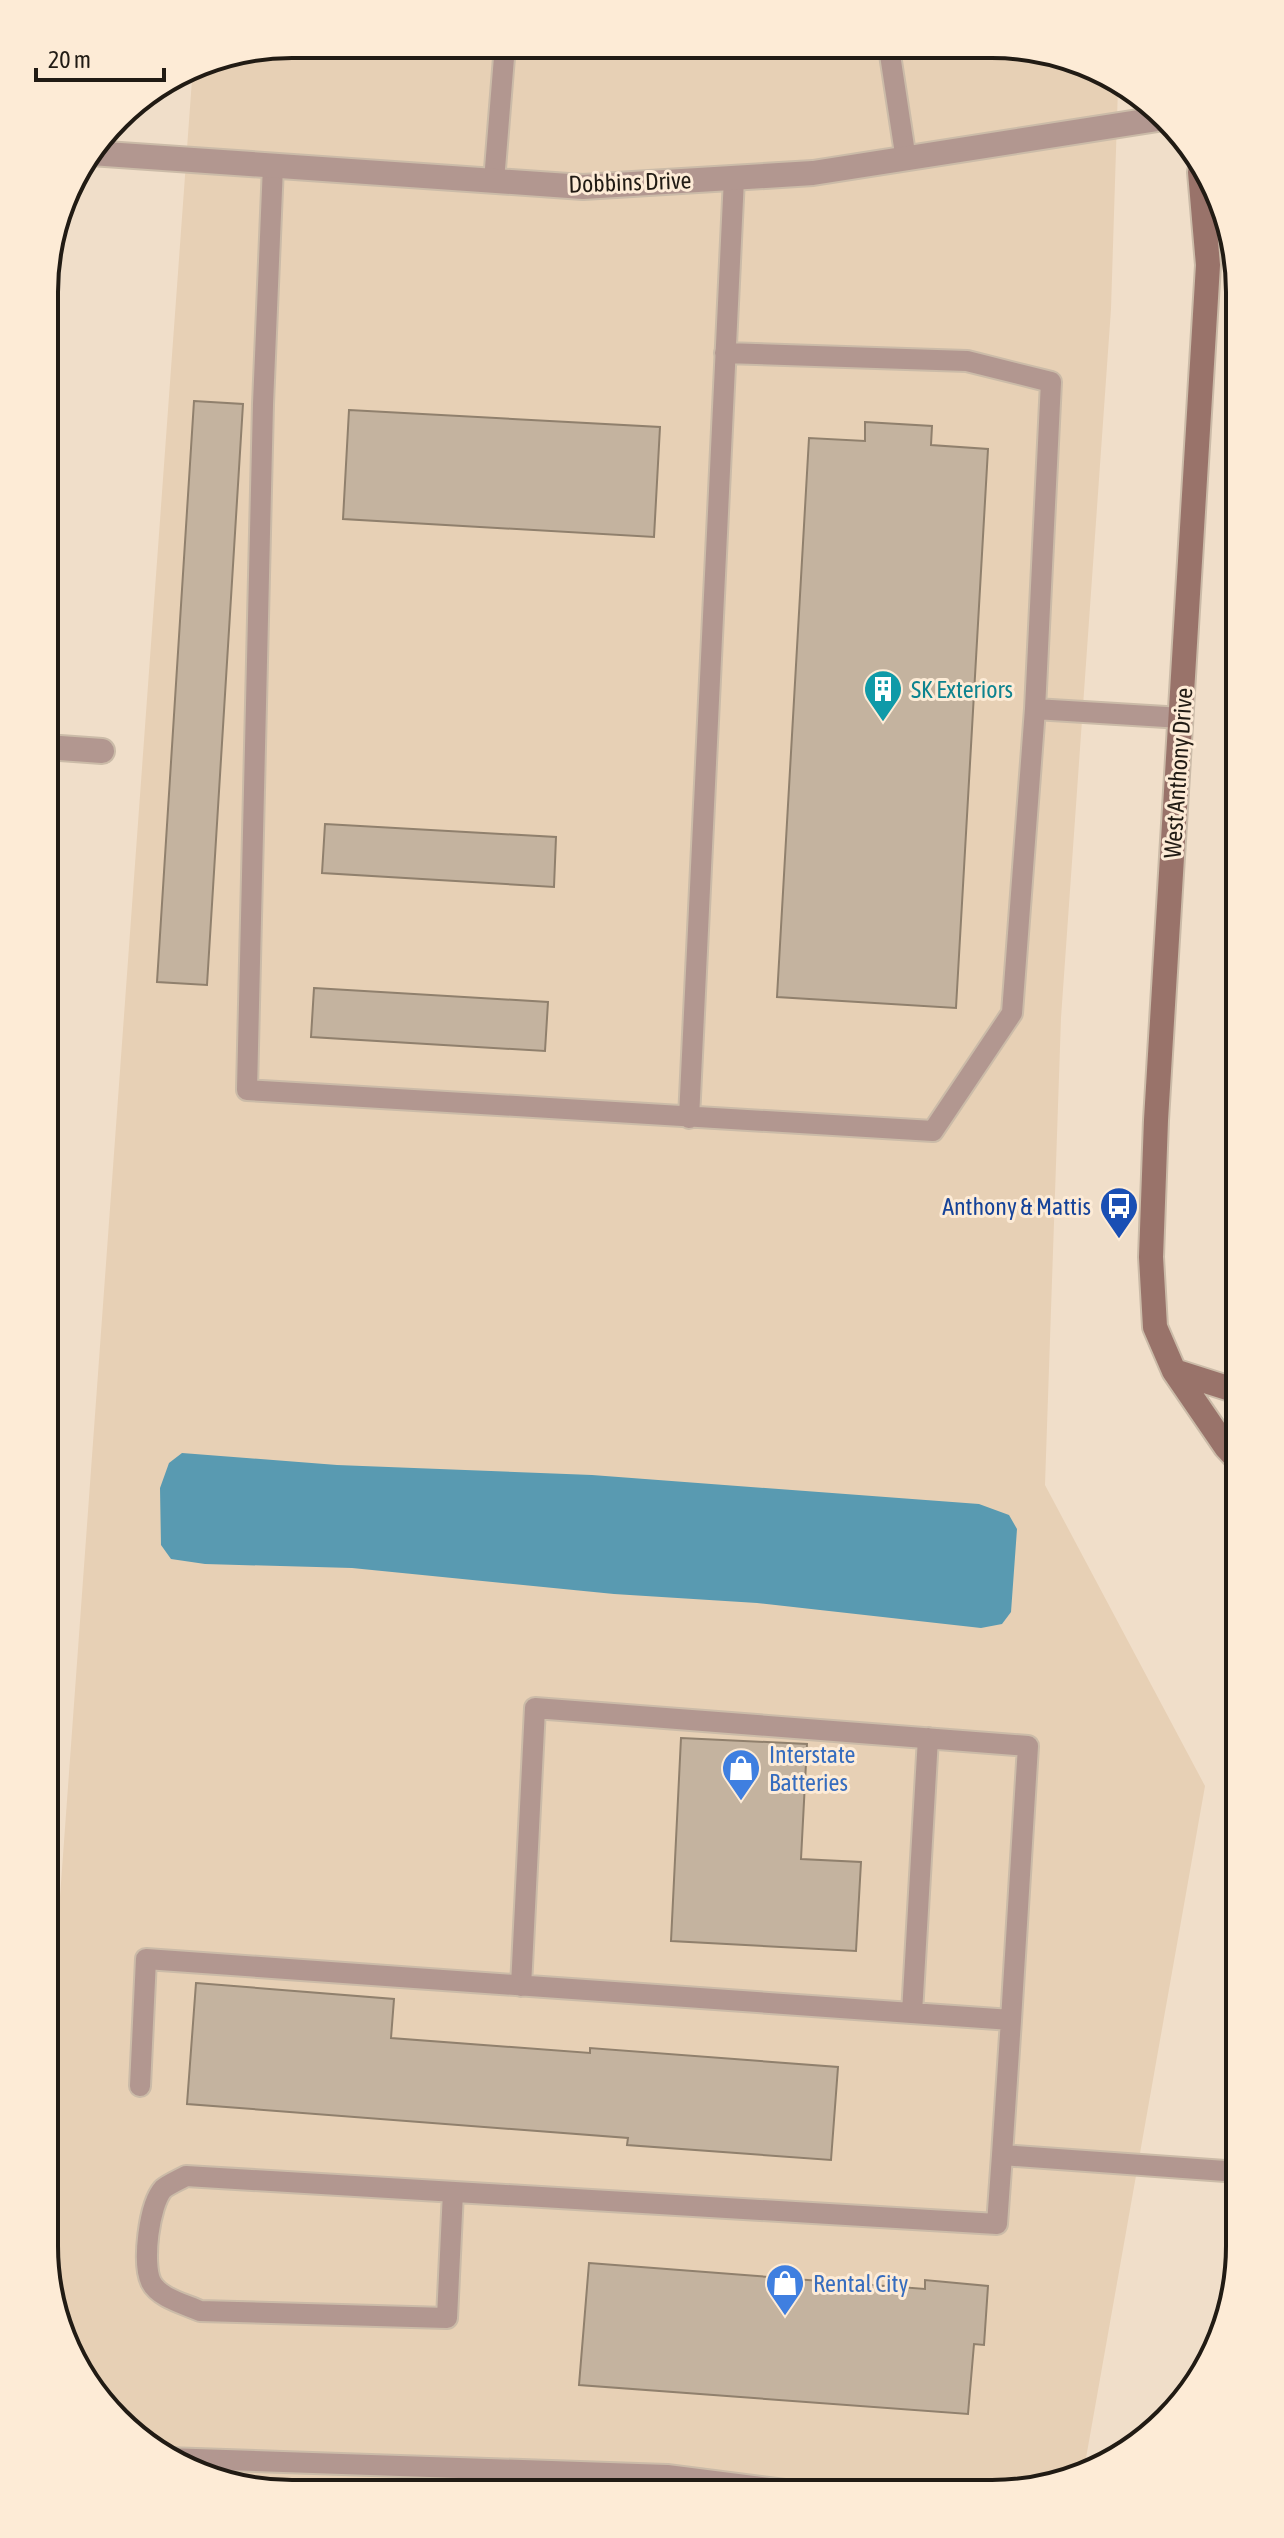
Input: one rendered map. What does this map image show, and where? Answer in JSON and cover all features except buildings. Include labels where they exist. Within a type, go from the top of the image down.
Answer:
[{"type":"street","name":"Dobbins Drive","points":[[103,154],[583,187],[813,173],[1150,120]]},
{"type":"street","name":"West Anthony Drive","points":[[1201,187],[1208,265],[1156,1120],[1151,1257],[1155,1327],[1174,1371],[1225,1446]]},
{"type":"street","points":[[59,748],[102,751]]},
{"type":"street","points":[[1174,1371],[1225,1387]]},
{"type":"lane","points":[[494,181],[504,58]]},
{"type":"lane","points":[[891,58],[906,160]]},
{"type":"lane","points":[[273,166],[263,404],[247,1090],[933,1131],[1012,1013],[1035,709],[1051,382],[967,361],[725,353]]},
{"type":"lane","points":[[689,1118],[734,178]]},
{"type":"lane","points":[[1035,709],[1182,718]]},
{"type":"lane","points":[[453,2192],[447,2318],[200,2311],[165,2295],[151,2282],[146,2247],[152,2212],[164,2189],[186,2176],[997,2224],[1028,1746],[535,1708],[521,1986]]},
{"type":"lane","points":[[912,2013],[928,1738]]},
{"type":"lane","points":[[140,2086],[146,1959],[1011,2020]]},
{"type":"lane","points":[[1002,2155],[1225,2171]]},
{"type":"lane","points":[[196,2459],[667,2475],[706,2480]]},
{"type":"shaded area","points":[[292,58],[992,58],[1038,62],[1096,82],[1118,95],[1111,309],[1061,1018],[1045,1485],[1205,1786],[1086,2460],[1038,2476],[992,2480],[292,2480],[231,2472],[175,2449],[126,2412],[106,2389],[76,2336],[62,2292],[58,2246],[58,1922],[192,80],[246,62]]},
{"type":"water","points":[[182,1453],[337,1465],[592,1475],[979,1504],[1009,1515],[1017,1529],[1011,1612],[1002,1624],[981,1628],[757,1603],[614,1594],[352,1568],[205,1564],[171,1559],[161,1545],[160,1488],[169,1463]]},
{"type":"place","name":"SK Exteriors","points":[[883,723]]},
{"type":"place","name":"Anthony & Mattis","points":[[1119,1240]]},
{"type":"place","name":"Interstate Batteries","points":[[741,1802]]},
{"type":"place","name":"Rental City","points":[[785,2317]]}]
